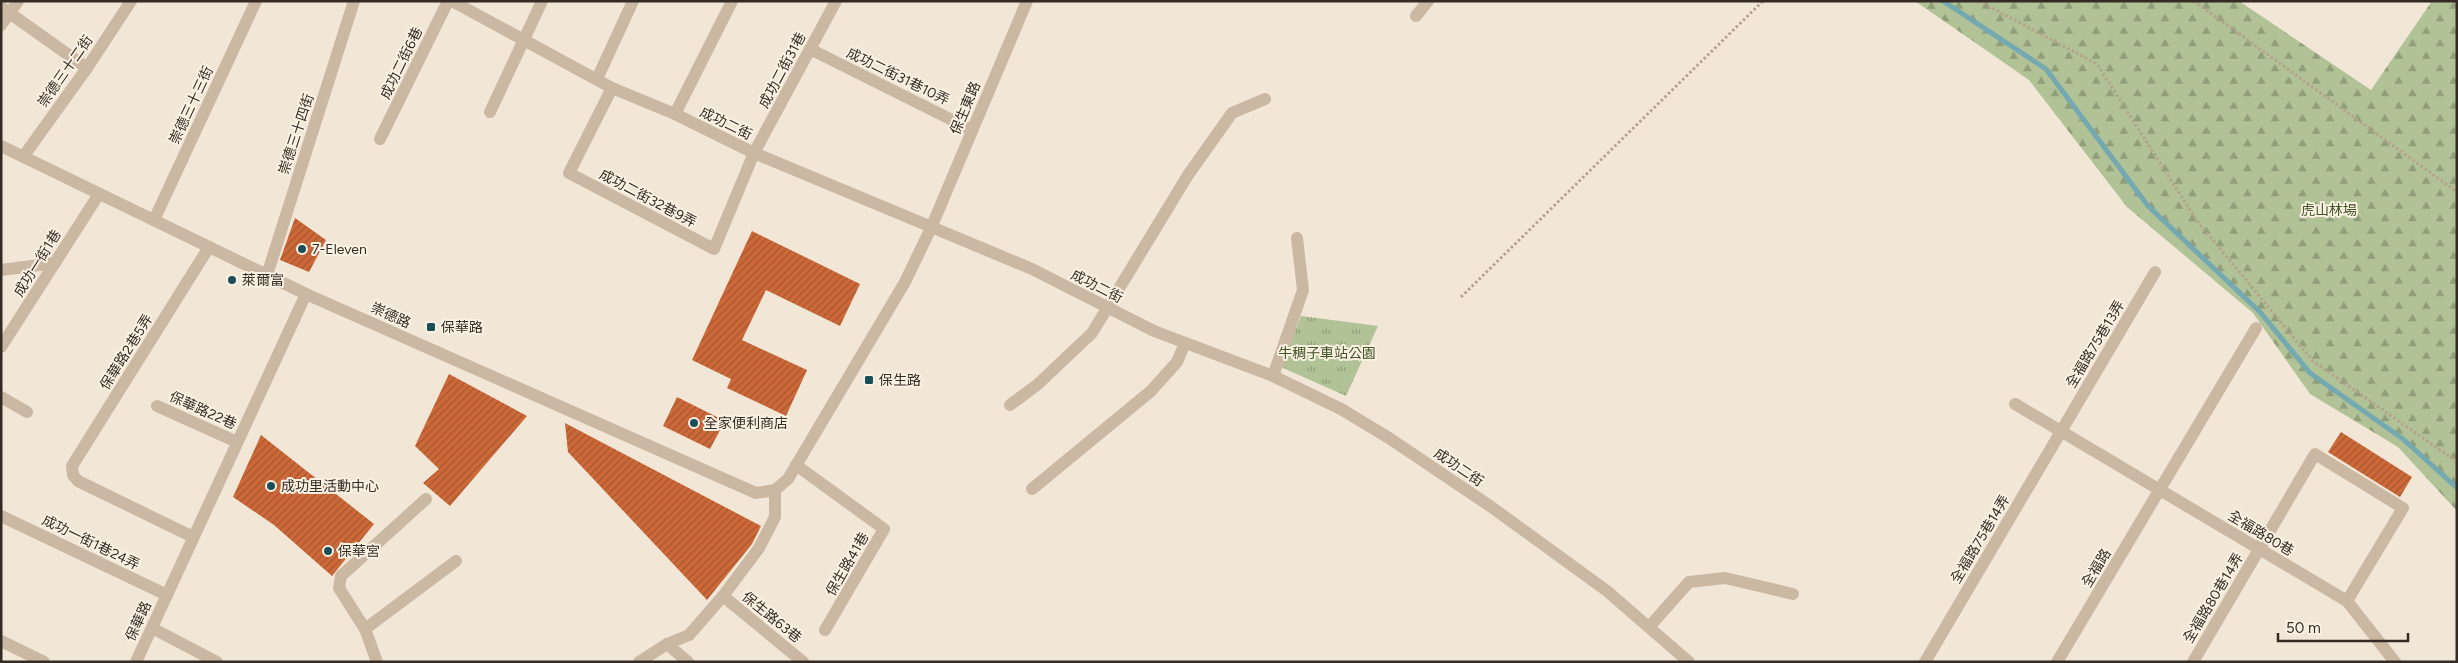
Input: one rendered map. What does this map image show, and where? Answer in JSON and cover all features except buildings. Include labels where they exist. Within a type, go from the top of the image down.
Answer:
[{"type":"street","points":[[1,25],[6,10],[18,1]]},
{"type":"street","name":"崇德三十二街","points":[[23,157],[87,68],[131,1]]},
{"type":"street","name":"崇德三十三街","points":[[154,220],[256,1]]},
{"type":"street","name":"崇德三十四街","points":[[267,275],[354,1]]},
{"type":"street","name":"成功二街6巷","points":[[380,139],[448,1]]},
{"type":"street","name":"成功二街","points":[[452,1],[612,88],[674,114],[754,153],[1032,269],[1154,331],[1273,376],[1341,408],[1389,438],[1607,591],[1689,662]]},
{"type":"street","points":[[490,112],[526,40],[542,1]]},
{"type":"street","points":[[597,79],[633,1]]},
{"type":"street","points":[[674,114],[732,1]]},
{"type":"street","name":"成功二街31巷","points":[[714,249],[754,153],[836,1]]},
{"type":"street","name":"保生東路","points":[[931,228],[1027,1]]},
{"type":"street","points":[[1416,16],[1428,1]]},
{"type":"street","points":[[6,10],[87,68]]},
{"type":"street","name":"成功二街31巷10弄","points":[[810,49],[972,130]]},
{"type":"street","name":"成功二街32巷9弄","points":[[612,88],[569,172],[714,249]]},
{"type":"street","points":[[1010,405],[1037,384],[1092,333],[1109,308],[1188,175],[1232,113],[1265,99]]},
{"type":"street","name":"崇德路","points":[[1,146],[306,294],[756,493],[775,490]]},
{"type":"street","name":"成功一街1巷","points":[[1,348],[99,194]]},
{"type":"street","points":[[639,662],[667,644],[689,634],[723,596],[759,548],[775,517],[775,490],[788,479],[905,282],[931,228]]},
{"type":"street","points":[[1273,376],[1303,290],[1297,238]]},
{"type":"street","name":"保華路2巷5弄","points":[[193,537],[78,481],[73,475],[72,466],[209,247]]},
{"type":"street","points":[[1,270],[55,263]]},
{"type":"street","name":"全福路75巷13弄","points":[[2061,432],[2156,272]]},
{"type":"street","name":"保華路","points":[[136,662],[306,294]]},
{"type":"street","name":"全福路","points":[[2057,662],[2256,328]]},
{"type":"street","points":[[1032,489],[1151,391],[1177,362],[1185,342]]},
{"type":"street","points":[[1,397],[27,412]]},
{"type":"street","points":[[2015,404],[2160,490]]},
{"type":"street","name":"保華路22巷","points":[[157,406],[237,442]]},
{"type":"street","name":"全福路75巷14弄","points":[[1925,662],[2061,432]]},
{"type":"street","name":"全福路80巷14弄","points":[[2193,662],[2315,454],[2403,508],[2347,601]]},
{"type":"street","name":"保生路41巷","points":[[796,465],[884,529],[825,630]]},
{"type":"street","name":"全福路80巷","points":[[2160,490],[2347,601],[2395,662]]},
{"type":"street","points":[[378,662],[365,629],[338,588],[341,576],[426,499]]},
{"type":"street","name":"成功一街1巷24弄","points":[[1,516],[167,596]]},
{"type":"street","points":[[365,629],[456,561]]},
{"type":"street","points":[[1649,627],[1689,582],[1725,578],[1793,594]]},
{"type":"street","name":"保生路63巷","points":[[723,596],[803,662]]},
{"type":"street","points":[[152,628],[217,662]]},
{"type":"street","points":[[1,641],[44,662]]},
{"type":"street","points":[[667,644],[688,662]]},
{"type":"path","points":[[1461,297],[1763,1]]},
{"type":"path","points":[[1979,1],[2097,64],[2198,222],[2313,360],[2457,462]]},
{"type":"path","points":[[2194,1],[2457,192]]},
{"type":"green space","name":"虎山林場","points":[[1915,1],[2239,1],[2371,90],[2432,1],[2457,1],[2457,511],[2398,447],[2310,394],[2253,313],[2127,207],[2029,80]]},
{"type":"green space","name":"牛稠子車站公園","points":[[1301,316],[1378,326],[1346,396],[1281,367]]},
{"type":"waterway","points":[[1943,1],[2046,69],[2148,206],[2260,312],[2310,373],[2403,439],[2457,488]]},
{"type":"place","name":"7-Eleven","points":[[302,249]]},
{"type":"place","name":"萊爾富","points":[[232,280]]},
{"type":"place","name":"保華路","points":[[431,327]]},
{"type":"place","name":"保生路","points":[[869,380]]},
{"type":"place","name":"全家便利商店","points":[[694,423]]},
{"type":"place","name":"成功里活動中心","points":[[271,486]]},
{"type":"place","name":"保華宮","points":[[328,551]]}]
